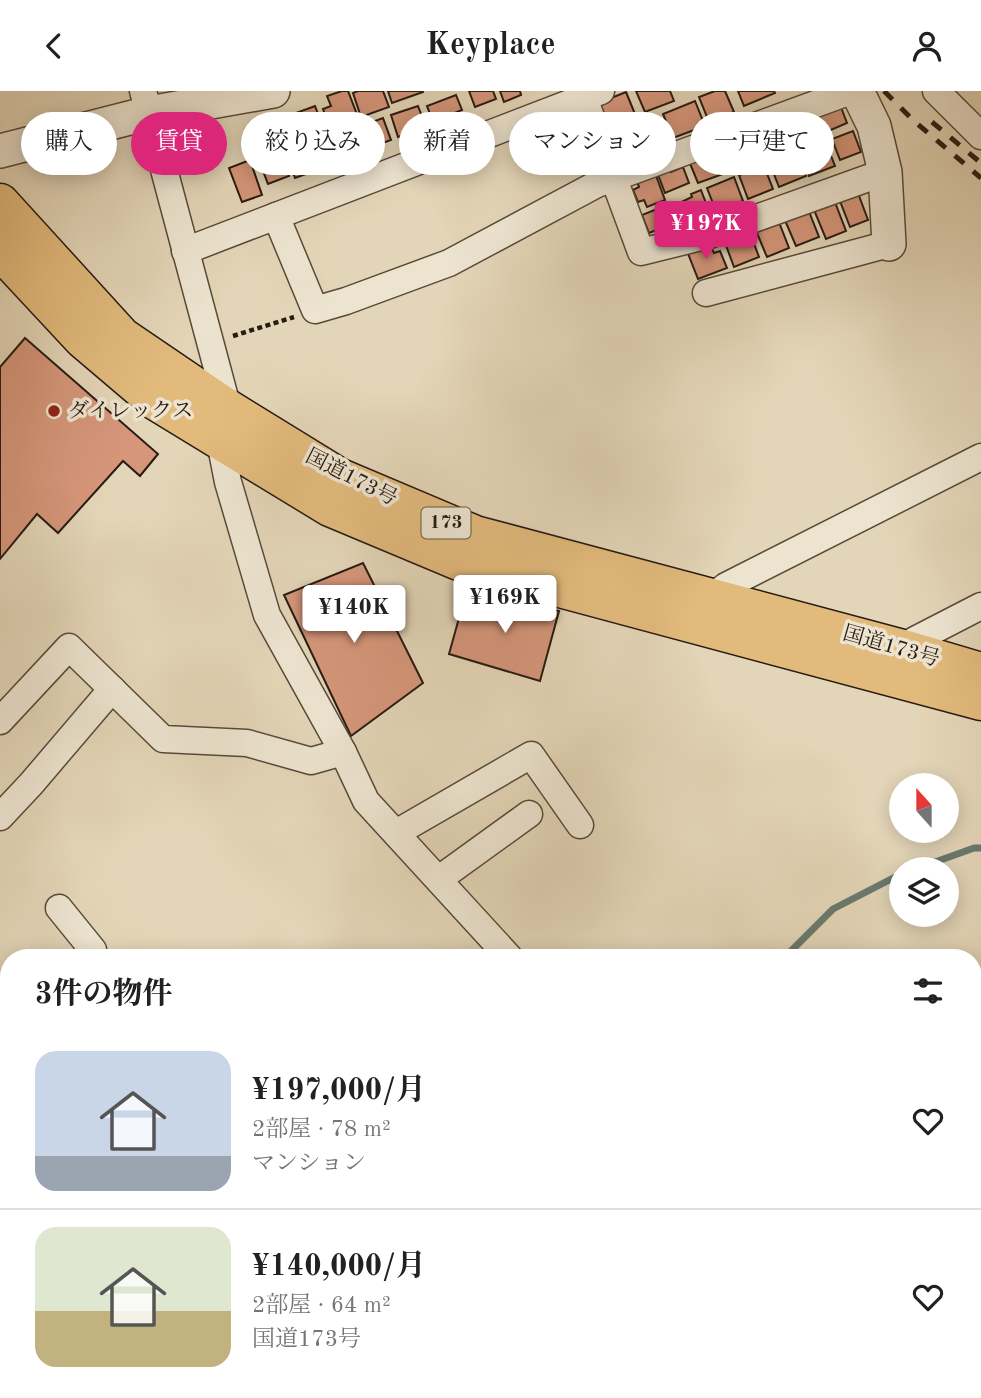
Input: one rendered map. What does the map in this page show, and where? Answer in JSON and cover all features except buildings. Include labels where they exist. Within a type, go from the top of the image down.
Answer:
[{"type":"highway","name":"国道173号","points":[[0,203],[122,337],[224,425],[330,507],[459,561],[981,701]]},
{"type":"highway","name":"国道173号","points":[[0,250],[83,339],[156,401],[224,425],[475,535],[981,672]]},
{"type":"street","points":[[0,151],[146,102],[273,91]]},
{"type":"street","points":[[276,216],[315,310],[449,263],[597,184],[851,91]]},
{"type":"street","points":[[706,293],[889,244],[884,172],[874,126],[857,91]]},
{"type":"street","points":[[936,91],[977,127]]},
{"type":"street","points":[[185,251],[592,94],[612,179],[641,252],[709,235],[884,172]]},
{"type":"street","points":[[146,102],[210,343],[224,425],[229,482],[267,615],[343,752],[366,801],[502,949]]},
{"type":"street","points":[[712,598],[726,586],[981,457]]},
{"type":"street","points":[[903,649],[981,606]]},
{"type":"street","points":[[0,721],[69,647],[163,739],[247,744],[311,761],[343,752]]},
{"type":"street","points":[[0,817],[112,689]]},
{"type":"street","points":[[396,833],[531,755],[580,825]]},
{"type":"street","points":[[439,879],[529,814]]},
{"type":"street","points":[[59,908],[92,949]]},
{"type":"path","points":[[210,343],[315,310]]},
{"type":"waterway","points":[[949,857],[981,848]]},
{"type":"waterway","points":[[793,949],[833,909],[889,880]]},
{"type":"railway","points":[[884,91],[913,120],[981,178]]},
{"type":"railway","points":[[932,122],[981,163]]},
{"type":"place","name":"ダイレックス","points":[[54,411]]}]
